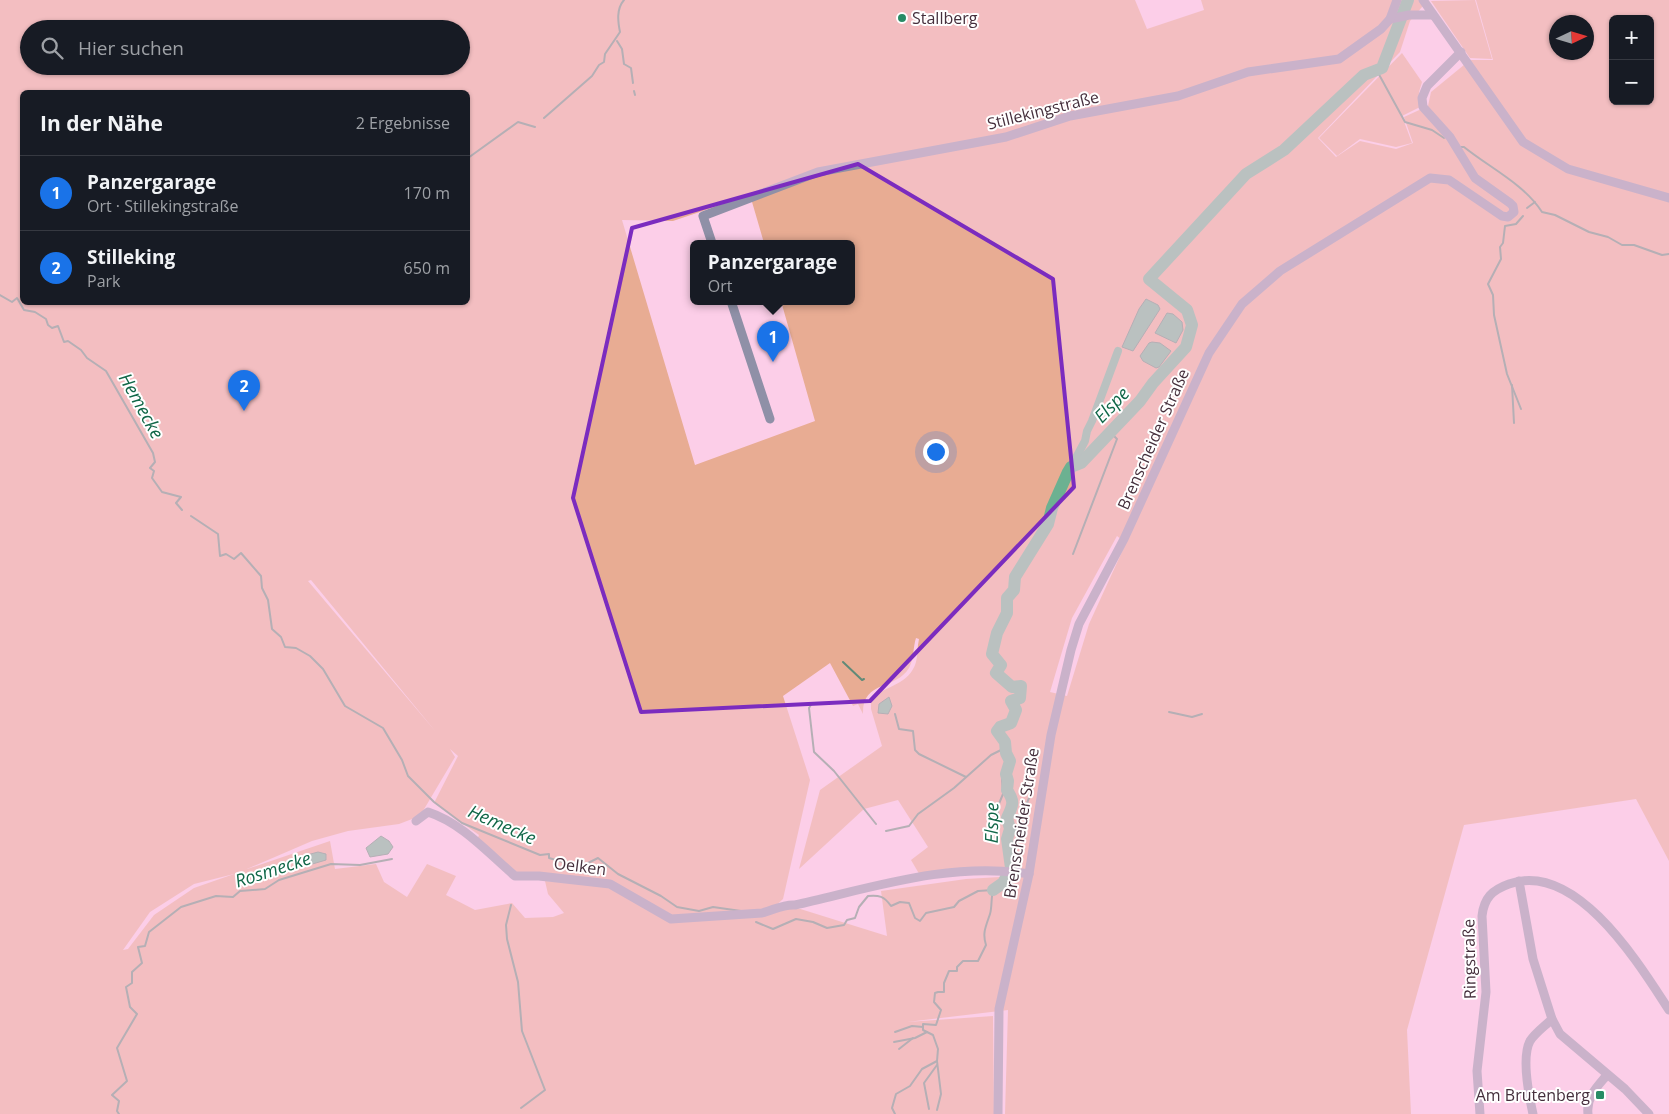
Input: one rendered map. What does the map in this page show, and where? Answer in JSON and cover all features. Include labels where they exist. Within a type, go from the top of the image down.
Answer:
[{"type":"street","name":"Stillekingstraße","points":[[711,240],[703,216],[818,172],[1006,136],[1070,116],[1178,96],[1248,72],[1339,59],[1394,18],[1397,0]]},
{"type":"street","points":[[1423,0],[1523,142],[1568,169],[1669,198]]},
{"type":"street","points":[[1394,18],[1409,15],[1433,15]]},
{"type":"street","name":"Brenscheider Straße","points":[[998,1114],[999,1009],[1029,874],[1051,736],[1079,624],[1124,539],[1209,353],[1232,317],[1254,292],[1280,271],[1430,178],[1449,180],[1502,216],[1508,217],[1514,212],[1514,206],[1475,178],[1450,137],[1423,107],[1422,98],[1427,86],[1461,52]]},
{"type":"street","points":[[732,305],[770,419]]},
{"type":"street","name":"Oelken","points":[[416,821],[428,812],[446,820],[476,842],[514,876],[539,876],[610,884],[671,919],[762,913],[773,911],[785,904]]},
{"type":"street","name":"Brenscheider Straße","points":[[785,904],[795,905],[914,879],[982,869],[1029,874]]},
{"type":"street","points":[[1519,881],[1533,959],[1552,1019],[1560,1034],[1625,1089],[1649,1114]]},
{"type":"street","name":"Ringstraße","points":[[1480,1114],[1477,1071],[1486,992],[1483,906],[1489,894],[1500,887],[1519,881],[1555,885],[1567,890],[1586,905],[1642,968],[1669,1010]]},
{"type":"street","points":[[1533,1114],[1527,1078],[1528,1047],[1531,1039],[1552,1019]]},
{"type":"street","points":[[1588,1114],[1589,1097],[1607,1075]]},
{"type":"highlighted area","points":[[858,164],[1053,279],[1074,487],[870,701],[641,712],[573,498],[632,228]]},
{"type":"shaded area","points":[[0,0],[1135,0],[1147,29],[1204,10],[1201,0],[1428,0],[1410,21],[1400,52],[1318,138],[1336,157],[1360,141],[1396,149],[1413,143],[1404,117],[1428,106],[1431,92],[1470,60],[1493,60],[1476,0],[1669,0],[1669,861],[1636,799],[1464,825],[1407,1030],[1411,1114],[1005,1114],[1008,1010],[907,1022],[993,1016],[994,1114],[0,1114]],"holes":[[[750,195],[763,240],[855,240],[855,305],[782,305],[815,421],[695,465],[622,220],[673,221]],[[1117,536],[1126,543],[1089,624],[1067,696],[1050,692],[1072,618]],[[311,580],[436,732],[308,581]],[[916,638],[919,639],[916,662],[909,675],[871,698],[871,709],[882,746],[820,790],[799,869],[864,809],[898,800],[928,847],[911,860],[921,877],[1000,868],[1000,877],[966,879],[881,891],[887,936],[794,907],[671,922],[610,886],[545,881],[548,894],[564,913],[553,917],[525,918],[512,903],[475,910],[446,895],[456,876],[427,864],[407,897],[384,882],[376,864],[335,869],[330,841],[247,869],[312,841],[348,831],[399,824],[420,816],[455,757],[450,749],[458,756],[434,803],[479,835],[477,840],[519,874],[611,881],[677,918],[772,909],[783,899],[810,780],[783,696],[830,663],[853,706],[858,704],[863,714],[864,703],[868,696],[874,690],[896,680],[909,668]],[[234,874],[194,888],[154,915],[128,949],[123,950],[150,912],[194,884]]]},
{"type":"shaded area","points":[[1475,0],[1492,59],[1470,58],[1431,1]]},
{"type":"shaded area","points":[[1402,53],[1422,82],[1419,92],[1420,107],[1402,116],[1412,143],[1396,147],[1360,139],[1337,156],[1319,138]]},
{"type":"shaded area","points":[[1146,299],[1158,305],[1160,309],[1133,351],[1122,347],[1139,309]]},
{"type":"shaded area","points":[[1167,313],[1173,314],[1182,322],[1183,330],[1176,343],[1155,333]]},
{"type":"shaded area","points":[[1149,343],[1160,343],[1171,351],[1159,367],[1156,368],[1143,361],[1140,356]]},
{"type":"shaded area","points":[[889,697],[892,706],[888,714],[878,713],[879,704]]},
{"type":"shaded area","points":[[381,836],[389,841],[393,847],[388,854],[370,857],[366,848]]},
{"type":"shaded area","points":[[318,852],[326,854],[326,860],[309,865],[307,855]]},
{"type":"waterway","points":[[544,118],[592,76],[599,65],[604,62],[605,54],[620,32],[619,11],[624,0]]},
{"type":"waterway","name":"Elspe","points":[[993,890],[1003,883],[1011,868],[1007,839],[1010,829],[1007,818],[1012,807],[1012,801],[1007,790],[1008,781],[1006,774],[1010,761],[1006,753],[1005,742],[997,731],[1000,727],[1011,723],[1016,710],[1011,701],[1020,698],[1021,686],[1012,687],[996,673],[1001,665],[992,654],[997,633],[1007,613],[1007,598],[1014,590],[1015,577],[1048,524],[1052,508],[1071,467],[1081,463],[1140,401],[1153,383],[1186,347],[1192,325],[1187,310],[1149,279],[1246,174],[1284,150],[1364,75],[1382,68],[1408,0]]},
{"type":"waterway","points":[[617,41],[622,49],[624,64],[631,68],[633,83]]},
{"type":"waterway","points":[[1376,69],[1405,122],[1432,130],[1444,138]]},
{"type":"waterway","points":[[634,91],[635,95]]},
{"type":"waterway","points":[[470,157],[518,122],[535,127]]},
{"type":"waterway","points":[[1460,147],[1464,147],[1516,185],[1535,202],[1542,212],[1555,215],[1589,232],[1608,237],[1622,245],[1634,245],[1662,255],[1669,254]]},
{"type":"waterway","points":[[1527,208],[1535,202]]},
{"type":"waterway","points":[[1521,409],[1507,374],[1494,315],[1493,295],[1488,284],[1501,259],[1500,247],[1503,243],[1505,226],[1516,224],[1523,216]]},
{"type":"waterway","name":"Hemecke","points":[[0,295],[12,302],[17,298],[20,303]]},
{"type":"waterway","name":"Hemecke","points":[[21,305],[24,310],[35,312],[46,319],[48,325],[52,328],[58,326],[64,342],[68,341],[81,350],[87,358],[106,371],[153,453],[155,462],[150,468],[154,471],[152,478],[162,492],[181,497],[176,503],[182,510]]},
{"type":"waterway","points":[[1071,467],[1085,441],[1087,431],[1118,351]]},
{"type":"waterway","points":[[1512,385],[1514,423]]},
{"type":"waterway","points":[[1073,554],[1117,439],[1110,432]]},
{"type":"waterway","name":"Hemecke","points":[[191,516],[218,534],[220,556],[226,554],[234,559],[241,553],[261,576],[262,588],[268,600],[272,629],[281,637],[285,647],[296,648],[310,656],[323,669],[345,706],[383,728],[402,760],[408,776],[434,802],[462,823],[540,855],[549,854],[549,858],[580,867],[598,858],[618,874],[661,896],[677,907],[699,911],[713,907],[741,911]]},
{"type":"waterway","points":[[843,662],[862,680],[864,679]]},
{"type":"waterway","points":[[812,703],[809,708],[814,752],[834,771],[876,824]]},
{"type":"waterway","points":[[1169,712],[1192,717],[1202,714]]},
{"type":"waterway","points":[[895,714],[899,729],[913,731],[915,750],[919,754],[966,777]]},
{"type":"waterway","points":[[886,831],[909,826],[918,814],[954,788],[991,755],[1005,748]]},
{"type":"waterway","points":[[989,832],[998,826],[998,806],[1003,794],[1002,779],[1006,774]]},
{"type":"waterway","points":[[1024,810],[1032,791]]},
{"type":"waterway","points":[[1010,829],[1014,831],[1018,827],[1021,818]]},
{"type":"waterway","name":"Rosmecke","points":[[119,1114],[117,1111],[119,1101],[112,1095],[127,1081],[117,1048],[137,1014],[130,1007],[126,987],[132,983],[132,972],[142,963],[138,947],[145,946],[149,932],[181,907],[216,896],[233,897],[240,891],[265,889],[279,880],[331,864],[360,865],[392,859]]},
{"type":"waterway","points":[[756,922],[773,929],[796,919],[813,922],[827,928],[844,925],[847,920],[855,918],[859,907],[868,896],[884,898],[891,906],[900,902],[909,903],[915,918],[920,921],[926,913],[954,907],[959,901],[978,891],[993,890],[991,912],[984,933],[986,945],[978,961],[963,961],[957,967],[957,971],[949,971],[944,983],[944,992],[935,993],[934,1002],[941,1010],[936,1025],[923,1024],[923,1030],[933,1035],[938,1049],[937,1061],[922,1069],[910,1086],[896,1094],[892,1108],[895,1114]]},
{"type":"waterway","points":[[511,905],[506,925],[507,939],[518,982],[522,1031],[545,1090],[521,1108]]},
{"type":"waterway","points":[[895,1032],[912,1026],[923,1027]]},
{"type":"waterway","points":[[894,1042],[915,1038],[927,1032]]},
{"type":"waterway","points":[[899,1049],[913,1038]]},
{"type":"waterway","points":[[937,1061],[941,1094],[937,1110]]},
{"type":"waterway","points":[[929,1109],[924,1083],[937,1065]]},
{"type":"place","name":"Stallberg","points":[[902,18]]},
{"type":"place","name":"Panzergarage","points":[[773,362]]},
{"type":"place","name":"Stilleking","points":[[244,411]]},
{"type":"place","name":"Am Brutenberg","points":[[1600,1095]]}]
